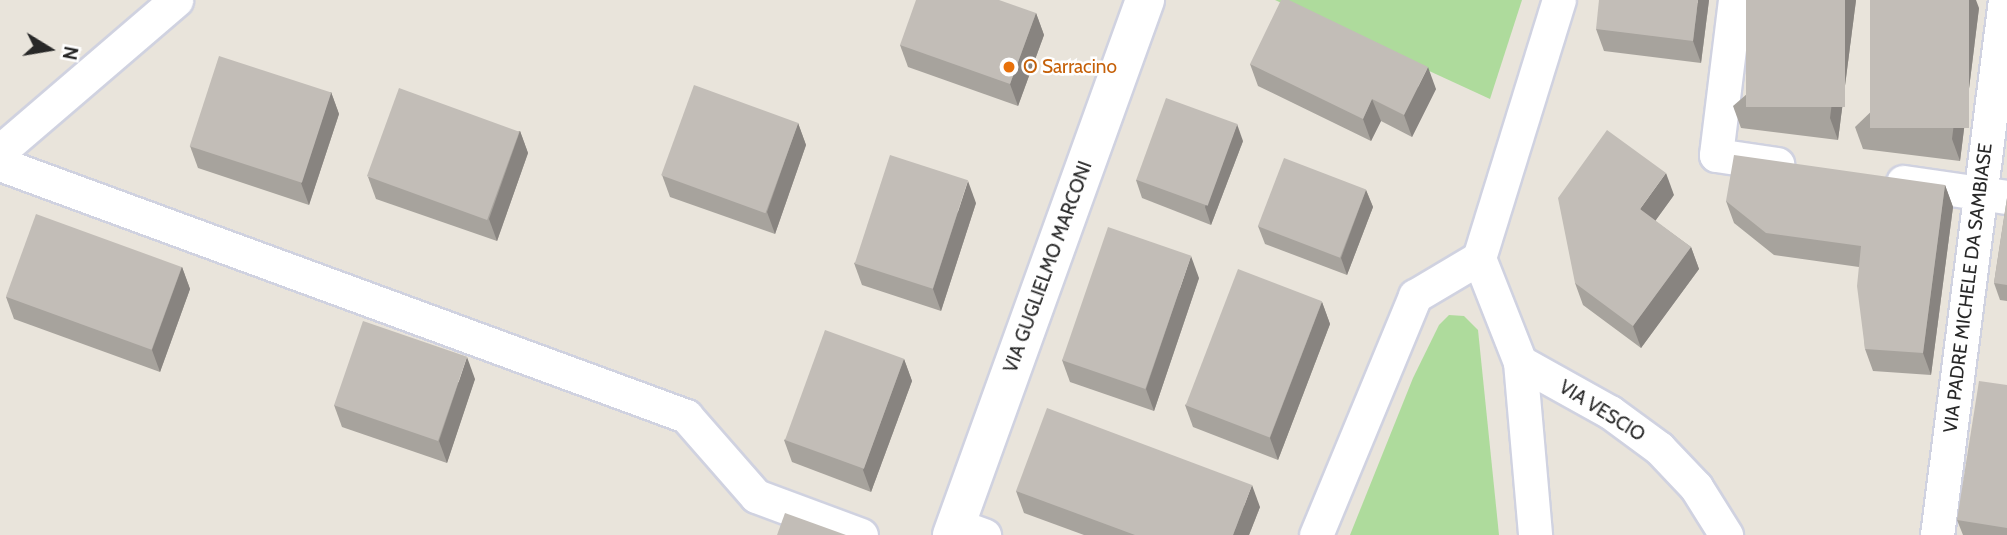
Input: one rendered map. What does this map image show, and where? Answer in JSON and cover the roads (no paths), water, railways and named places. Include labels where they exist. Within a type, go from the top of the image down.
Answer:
[{"type":"main road","name":"VIA GUGLIELMO MARCONI","points":[[964,532],[1145,0]]},
{"type":"street","points":[[0,150],[176,0]]},
{"type":"street","points":[[1535,535],[1520,362],[1479,258],[1559,0]]},
{"type":"street","points":[[1735,0],[1716,155],[1808,168]]},
{"type":"street","name":"VIA PADRE MICHELE DA SAMBIASE","points":[[1937,535],[1994,195],[2005,0]]},
{"type":"street","points":[[0,164],[686,416],[756,496],[861,535]]},
{"type":"street","points":[[1874,178],[1994,195]]},
{"type":"street","points":[[1316,535],[1415,296],[1479,258]]},
{"type":"street","name":"VIA VESCIO","points":[[1520,362],[1611,412],[1659,448],[1696,487],[1726,535]]},
{"type":"place","name":"O Sarracino","points":[[1009,67]]}]
